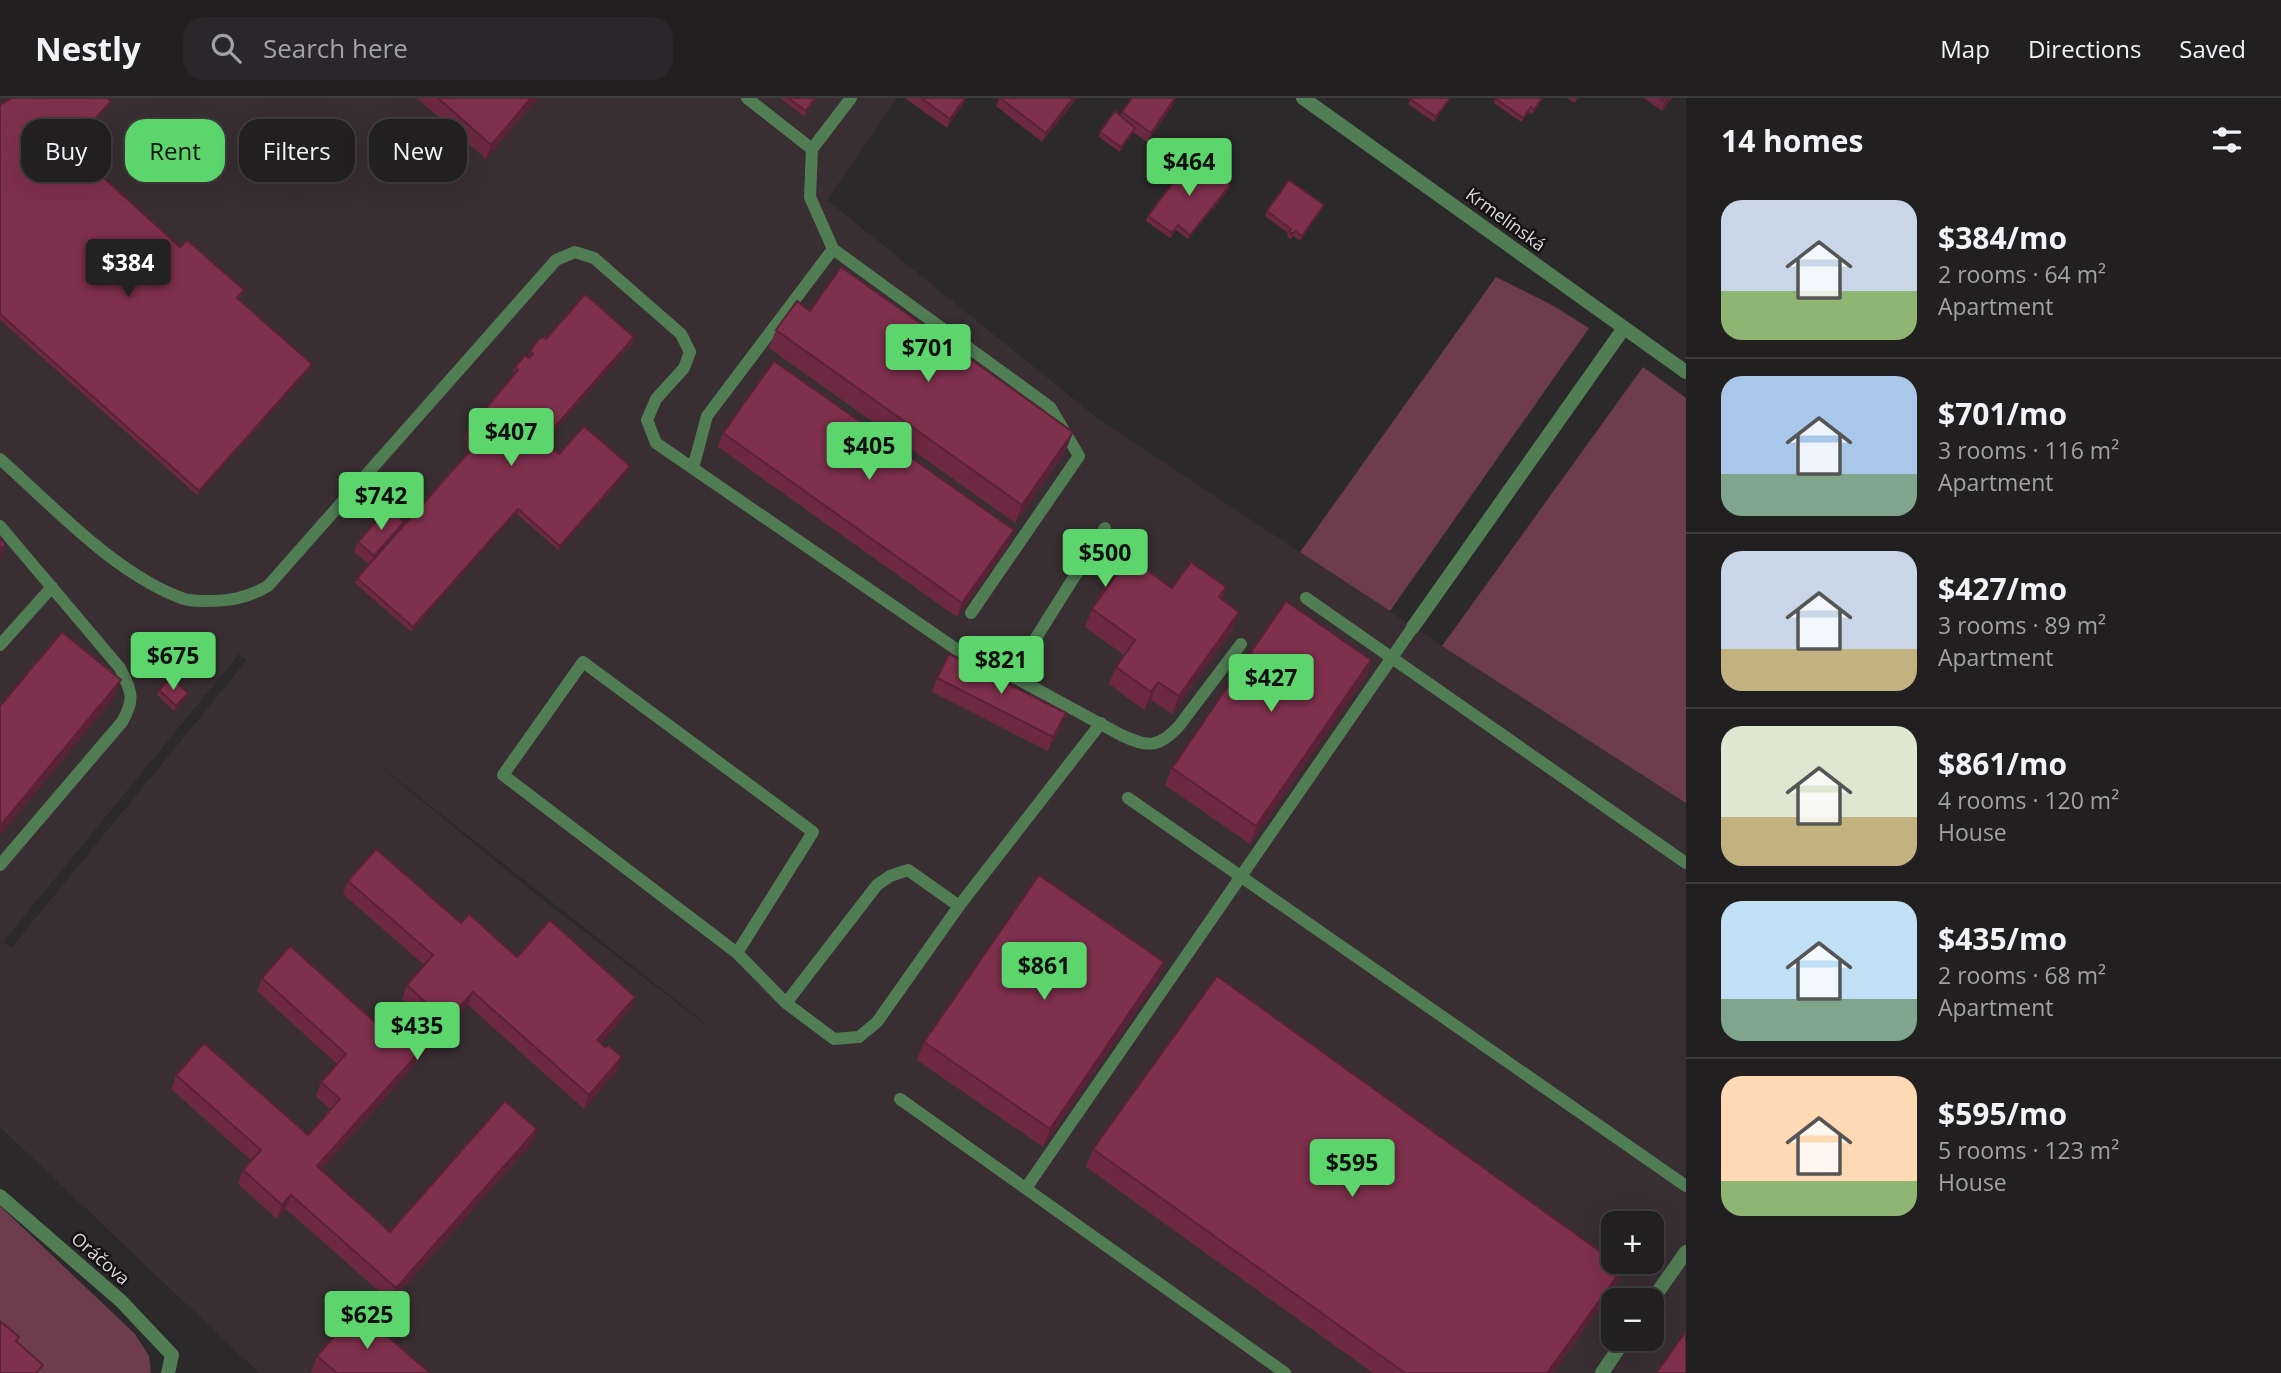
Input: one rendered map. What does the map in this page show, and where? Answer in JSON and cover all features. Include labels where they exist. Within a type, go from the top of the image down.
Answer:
[{"type":"street","name":"Krmelínská","points":[[1303,98],[1686,372]]},
{"type":"street","points":[[1413,627],[1624,328]]},
{"type":"street","name":"Oráčova","points":[[0,1196],[121,1301],[172,1355],[168,1373]]},
{"type":"street","points":[[1660,1288],[1686,1252]]},
{"type":"street","points":[[1602,1373],[1617,1351]]},
{"type":"lane","points":[[747,98],[812,149]]},
{"type":"lane","points":[[850,98],[812,149],[810,197],[833,249],[1050,407],[1079,456],[971,613]]},
{"type":"lane","points":[[693,468],[707,416],[833,249]]},
{"type":"lane","points":[[0,459],[132,573],[187,600],[232,601],[253,595],[268,586],[556,260],[575,252],[594,258],[681,334],[690,352],[684,368],[656,399],[647,420],[656,443],[956,649],[1138,743],[1158,743],[1179,726],[1241,644]]},
{"type":"lane","points":[[0,526],[120,668],[131,692],[131,707],[122,722],[0,865]]},
{"type":"lane","points":[[1012,676],[1105,528]]},
{"type":"lane","points":[[0,645],[52,587]]},
{"type":"lane","points":[[1306,598],[1686,863]]},
{"type":"lane","points":[[1026,1188],[1413,627]]},
{"type":"lane","points":[[737,953],[813,832],[583,662],[503,775],[737,953],[786,1003],[834,1039],[859,1037],[877,1022],[959,906],[1101,723]]},
{"type":"lane","points":[[1128,798],[1686,1186]]},
{"type":"lane","points":[[786,1003],[877,885],[890,876],[908,870],[959,906]]},
{"type":"lane","points":[[900,1099],[1285,1373]]},
{"type":"shaded area","points":[[0,98],[897,98],[827,200],[1097,418],[1686,803],[1686,1373],[259,1373],[0,1127]],"holes":[[[239,654],[247,660],[12,947],[3,942]],[[351,743],[706,1024],[706,1025],[542,899]]]},
{"type":"shaded area","points":[[1496,277],[1550,304],[1589,328],[1390,611],[1300,552]]},
{"type":"shaded area","points":[[1643,367],[1686,398],[1686,803],[1442,646]]},
{"type":"shaded area","points":[[0,1206],[135,1334],[149,1356],[151,1373],[0,1373]]},
{"type":"building","points":[[12,98],[107,98],[111,101],[95,119],[21,119],[21,182],[108,182],[180,247],[187,240],[244,290],[237,298],[312,364],[199,491],[0,314],[0,105]]},
{"type":"building","points":[[438,98],[531,98],[491,145],[467,124],[467,119],[462,119]]},
{"type":"building","points":[[788,98],[815,98],[806,111]]},
{"type":"building","points":[[921,98],[965,98],[950,119]]},
{"type":"building","points":[[1000,98],[1073,98],[1046,133]]},
{"type":"building","points":[[1132,98],[1175,98],[1151,133],[1122,112]]},
{"type":"building","points":[[1411,98],[1450,98],[1436,117]]},
{"type":"building","points":[[1495,98],[1542,98],[1534,110],[1531,107],[1523,118]]},
{"type":"building","points":[[1115,111],[1135,128],[1121,147],[1100,132]]},
{"type":"building","points":[[1193,156],[1230,185],[1190,235],[1178,225],[1172,233],[1148,216]]},
{"type":"building","points":[[1289,180],[1324,205],[1302,236],[1295,231],[1292,234],[1289,231],[1291,229],[1267,211]]},
{"type":"building","points":[[841,267],[1073,432],[1022,505],[776,330],[797,301],[810,311]]},
{"type":"building","points":[[585,294],[634,337],[543,440],[559,454],[584,426],[630,466],[560,546],[518,509],[413,627],[357,578],[470,451],[467,431],[518,370],[515,367],[525,355],[529,358],[533,354],[530,351],[539,339],[546,339]]},
{"type":"building","points":[[774,361],[1014,530],[962,603],[723,433]]},
{"type":"building","points":[[388,507],[404,522],[374,556],[358,542]]},
{"type":"building","points":[[1129,557],[1172,588],[1191,562],[1226,587],[1219,597],[1239,612],[1179,696],[1158,682],[1151,692],[1116,667],[1135,640],[1092,609]]},
{"type":"building","points":[[1286,601],[1371,660],[1256,826],[1172,768]]},
{"type":"building","points":[[62,632],[121,680],[0,826],[0,706]]},
{"type":"building","points":[[949,654],[1066,713],[1053,737],[937,678]]},
{"type":"building","points":[[171,677],[188,693],[176,706],[159,690]]},
{"type":"building","points":[[376,849],[461,923],[469,914],[517,957],[550,920],[635,997],[597,1040],[622,1057],[589,1095],[473,992],[317,1166],[390,1232],[505,1101],[537,1129],[396,1288],[291,1195],[282,1205],[243,1170],[261,1150],[176,1075],[204,1043],[308,1135],[340,1099],[321,1082],[346,1054],[262,978],[290,946],[394,1039],[426,1003],[407,985],[433,955],[348,881]]},
{"type":"building","points":[[1039,875],[1164,962],[1050,1129],[924,1042]]},
{"type":"building","points":[[1217,976],[1601,1252],[1601,1274],[1619,1274],[1609,1288],[1601,1288],[1601,1298],[1547,1373],[1405,1373],[1093,1149]]},
{"type":"building","points":[[357,1310],[430,1373],[337,1373],[317,1356]]},
{"type":"building","points":[[0,1321],[19,1337],[16,1341],[43,1365],[36,1373],[0,1373]]},
{"type":"building","points":[[1686,1331],[1686,1373],[1656,1373]]}]
